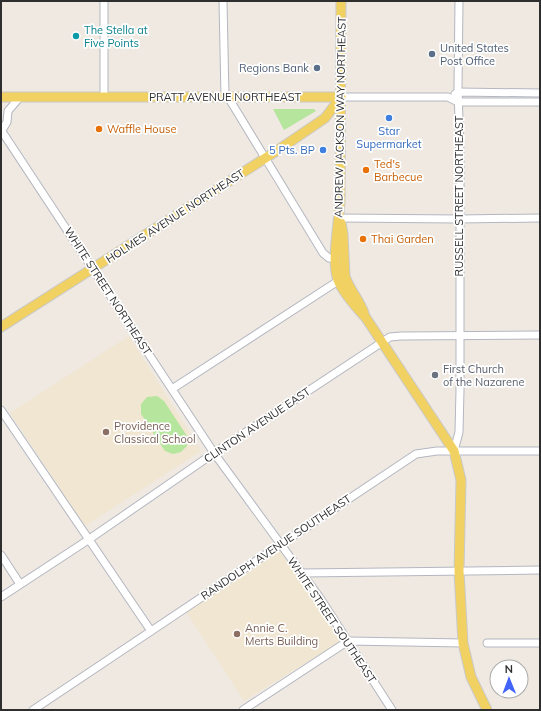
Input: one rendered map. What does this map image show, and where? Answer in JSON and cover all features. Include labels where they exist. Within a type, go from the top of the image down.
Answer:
[{"type":"main road","name":"ANDREW JACKSON WAY NORTHEAST","points":[[338,281],[336,272],[336,234],[339,218],[342,97],[342,1]]},
{"type":"main road","name":"PRATT AVENUE NORTHEAST","points":[[1,97],[342,97]]},
{"type":"main road","name":"HOLMES AVENUE NORTHEAST","points":[[1,327],[265,159],[325,118],[342,97]]},
{"type":"main road","points":[[339,218],[343,234],[344,276],[346,281],[381,342],[454,451],[460,480],[459,571],[463,643],[471,677],[487,710]]},
{"type":"main road","points":[[338,281],[354,305],[366,318]]},
{"type":"street","points":[[104,1],[104,97]]},
{"type":"street","points":[[223,1],[226,97],[323,253],[329,258],[336,259]]},
{"type":"street","name":"RUSSELL STREET NORTHEAST","points":[[454,451],[459,432],[460,390],[458,102],[459,1]]},
{"type":"street","points":[[448,97],[458,92],[540,93]]},
{"type":"street","points":[[1,131],[7,122],[8,111],[20,97]]},
{"type":"street","name":"PRATT AVENUE NORTHEAST","points":[[342,97],[448,97]]},
{"type":"street","points":[[448,97],[458,102],[540,102]]},
{"type":"street","name":"WHITE STREET NORTHEAST","points":[[1,131],[214,453]]},
{"type":"street","points":[[339,218],[540,218]]},
{"type":"street","points":[[172,389],[338,281]]},
{"type":"street","name":"CLINTON AVENUE EAST","points":[[1,597],[88,540],[214,453],[390,337],[459,335],[540,336]]},
{"type":"street","points":[[1,410],[151,631]]},
{"type":"street","name":"RANDOLPH AVENUE SOUTHEAST","points":[[33,710],[416,454],[437,451],[540,451]]},
{"type":"street","name":"WHITE STREET SOUTHEAST","points":[[214,453],[320,598],[392,710]]},
{"type":"street","points":[[1,555],[20,584]]},
{"type":"street","points":[[302,573],[540,570]]},
{"type":"street","points":[[242,710],[348,641],[463,643]]},
{"type":"street","points":[[487,643],[540,643]]},
{"type":"shaded area","name":"Providence Classical School","points":[[129,336],[201,451],[85,526],[10,413]]},
{"type":"shaded area","points":[[279,550],[341,641],[244,701],[185,610]]},
{"type":"green space","points":[[273,109],[314,109],[316,111],[284,130]]},
{"type":"green space","points":[[157,396],[164,401],[187,436],[187,446],[181,452],[173,454],[165,451],[141,414],[141,404],[147,397]]},
{"type":"place","name":"The Stella at Five Points","points":[[76,36]]},
{"type":"place","name":"United States Post Office","points":[[432,54]]},
{"type":"place","name":"Regions Bank","points":[[317,68]]},
{"type":"place","name":"Star Supermarket","points":[[389,118]]},
{"type":"place","name":"Waffle House","points":[[99,129]]},
{"type":"place","name":"5 Pts. BP","points":[[323,150]]},
{"type":"place","name":"Ted's Barbecue","points":[[366,170]]},
{"type":"place","name":"Thai Garden","points":[[363,239]]},
{"type":"place","name":"First Church of the Nazarene","points":[[435,375]]},
{"type":"place","name":"Providence Classical School","points":[[106,432]]},
{"type":"place","name":"Annie C. Merts Building","points":[[237,634]]}]
